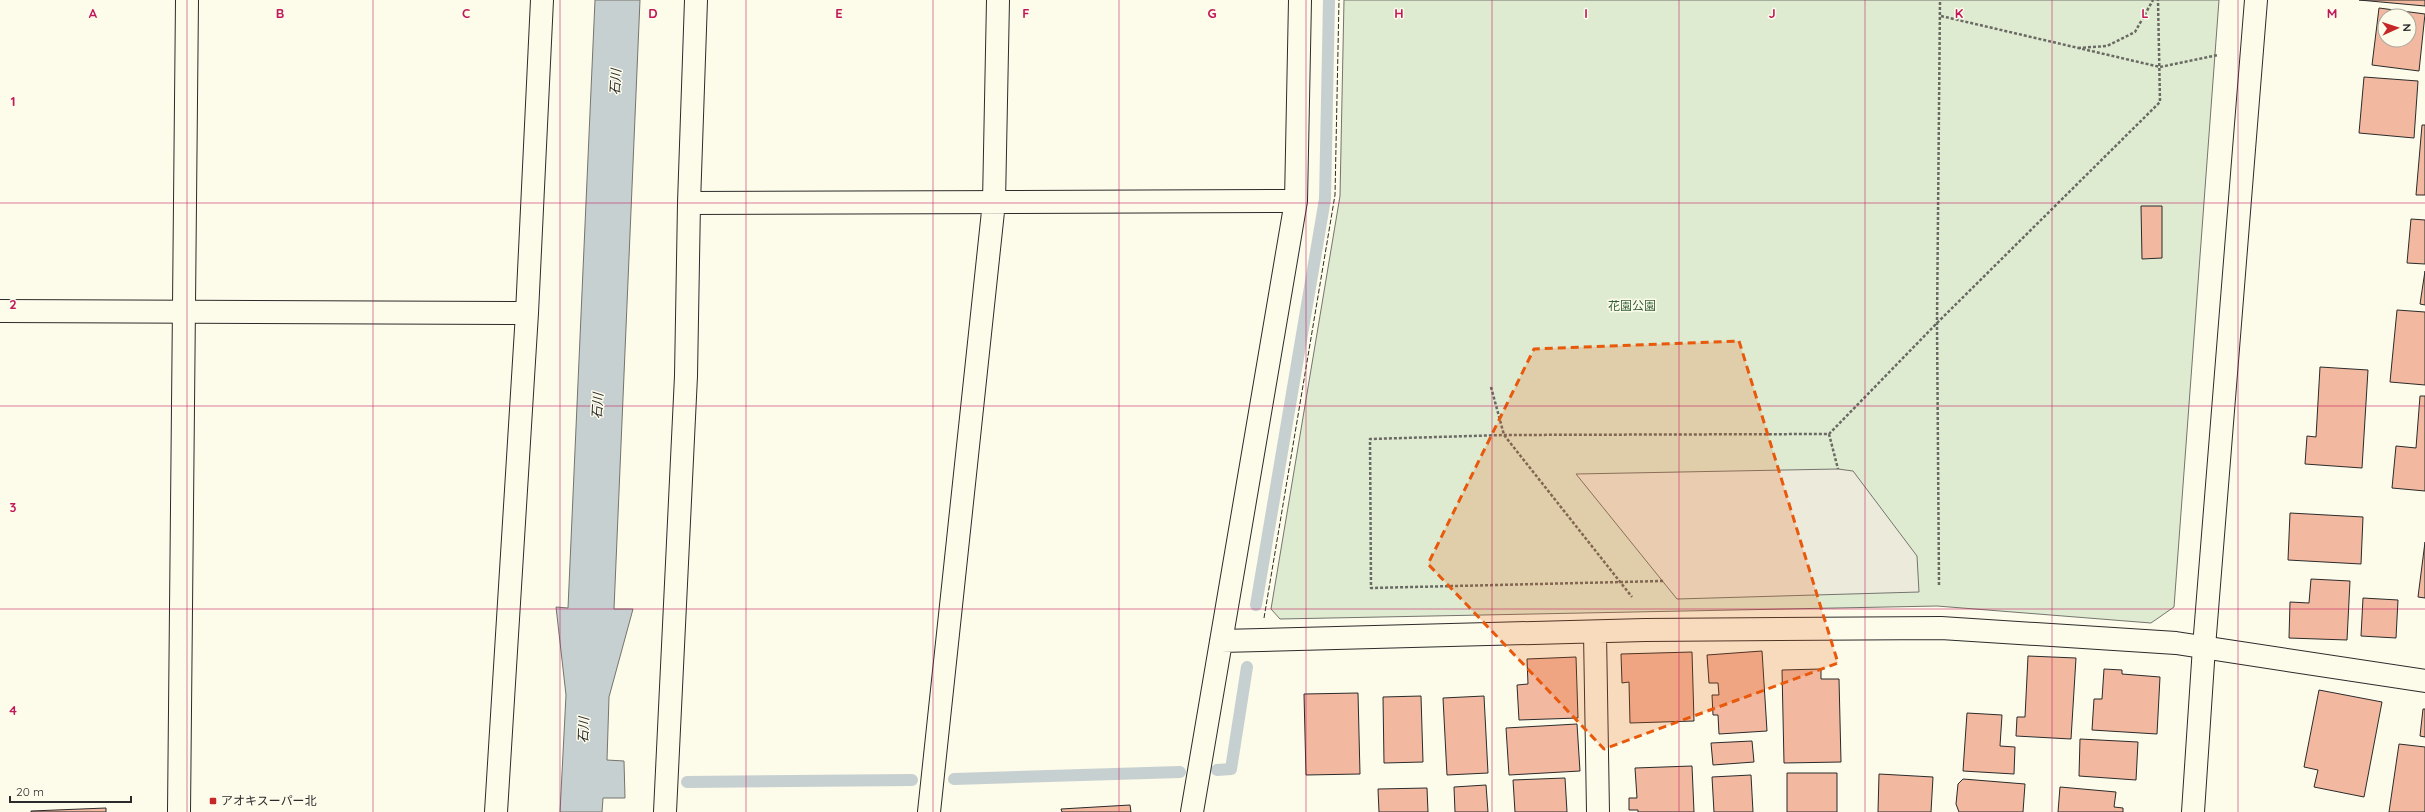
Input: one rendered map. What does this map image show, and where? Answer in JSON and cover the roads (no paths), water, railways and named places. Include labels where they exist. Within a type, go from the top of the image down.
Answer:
[{"type":"street","points":[[179,812],[188,0]]},
{"type":"street","points":[[496,812],[527,314],[542,0]]},
{"type":"street","points":[[665,812],[686,376],[689,203],[696,0]]},
{"type":"street","points":[[929,812],[994,202],[998,0]]},
{"type":"street","points":[[1192,812],[1296,201],[1300,0]]},
{"type":"street","points":[[2193,812],[2204,647],[2256,0]]},
{"type":"street","points":[[689,203],[1296,201]]},
{"type":"street","points":[[0,311],[527,314]]},
{"type":"street","points":[[1221,640],[1941,628],[2204,647],[2425,681]]},
{"type":"street","points":[[1595,633],[1598,812]]},
{"type":"water","name":"石川","points":[[595,0],[640,0],[614,609],[633,609],[609,697],[607,760],[624,761],[625,798],[603,798],[602,812],[560,812],[566,695],[556,607],[568,608]]},
{"type":"waterway","points":[[1256,605],[1325,199],[1329,0]]},
{"type":"waterway","points":[[1217,770],[1231,769],[1247,667]]},
{"type":"waterway","points":[[954,779],[1180,772]]},
{"type":"waterway","points":[[687,782],[912,780]]},
{"type":"place","name":"アオキスーパー北","points":[[213,801]]},
{"type":"park label","name":"花園公園","points":[[1632,306]]}]
